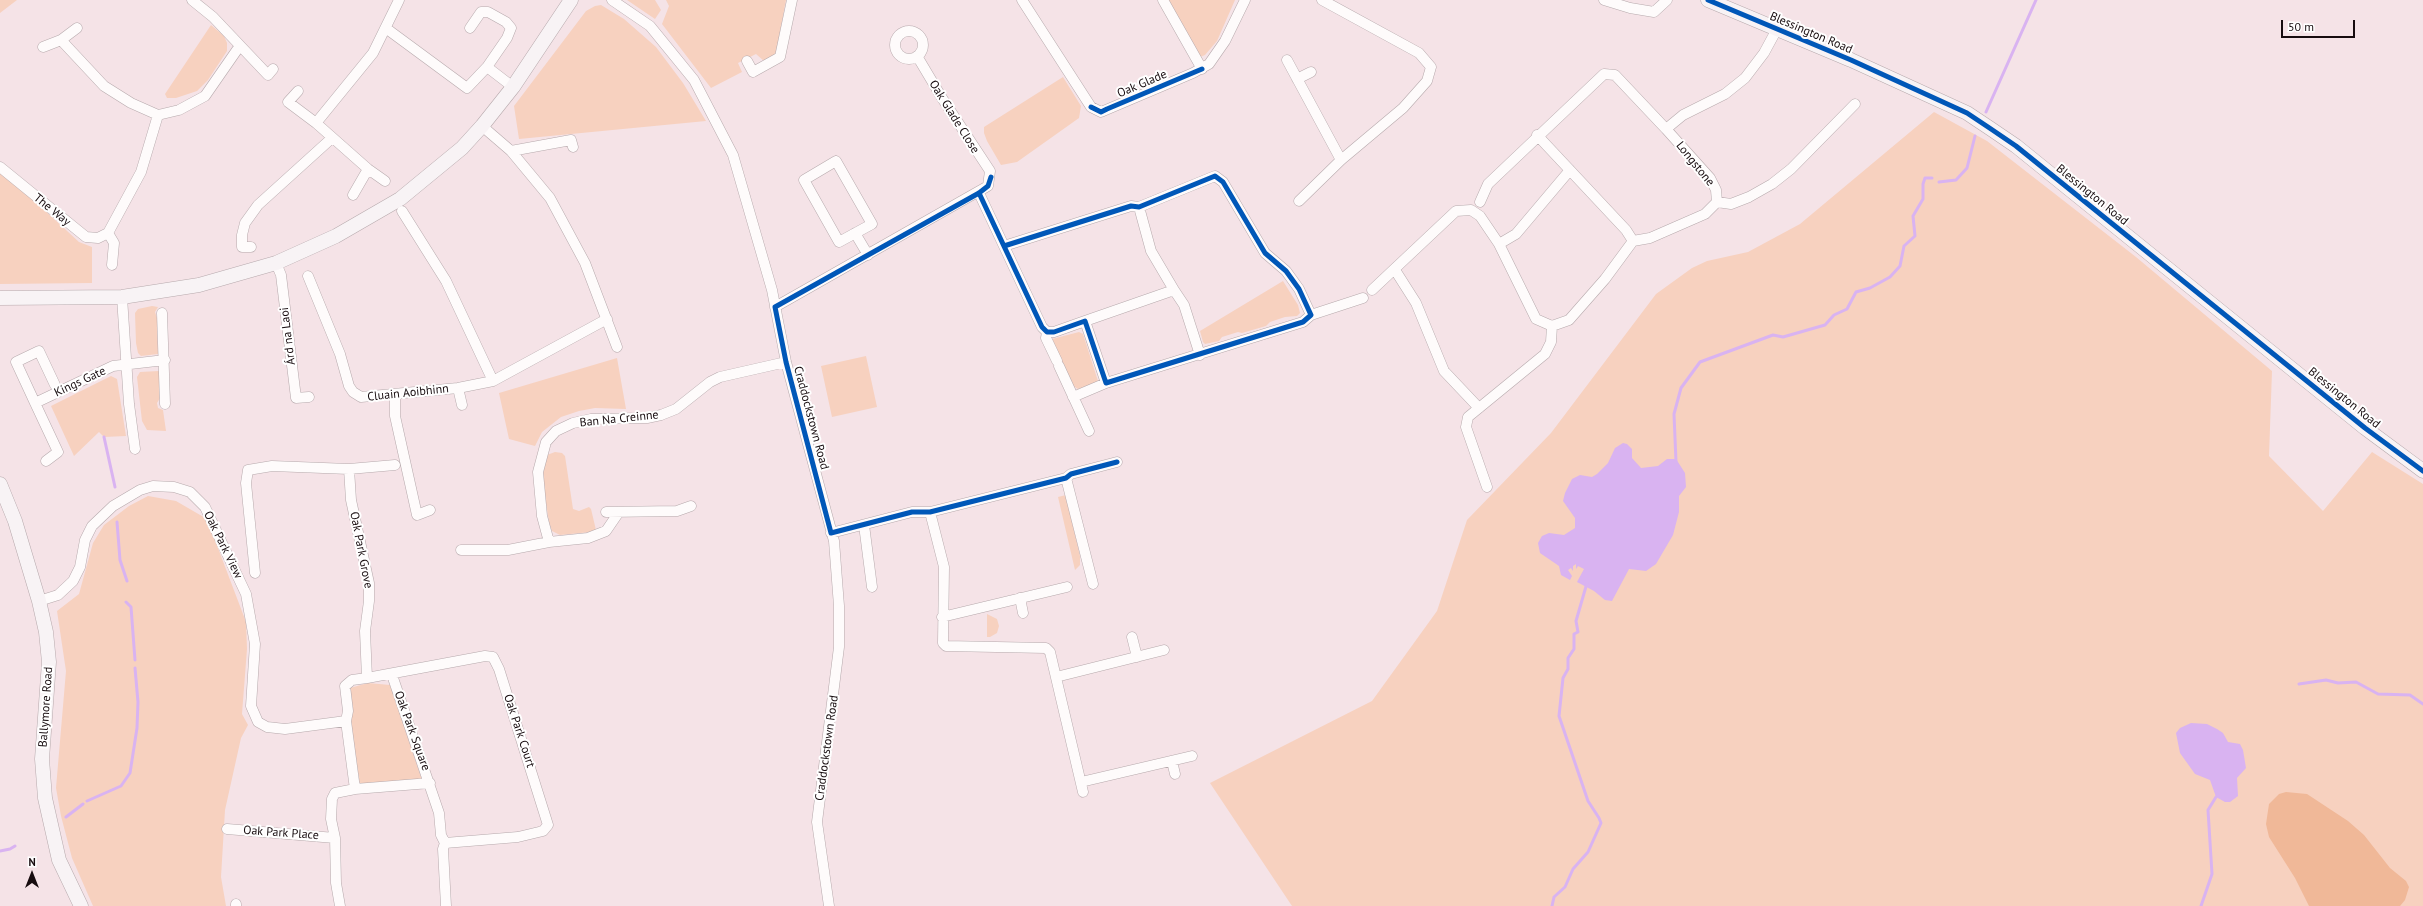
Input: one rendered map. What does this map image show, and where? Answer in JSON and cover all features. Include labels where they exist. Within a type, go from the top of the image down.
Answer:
[{"type":"main road","points":[[0,298],[122,297],[199,285],[276,263],[336,236],[400,199],[462,148],[482,126],[512,88],[571,0]]},
{"type":"main road","name":"Blessington Road","points":[[1708,0],[1851,60],[1967,113],[2010,142],[2365,428],[2423,471]]},
{"type":"main road","name":"Ballymore Road","points":[[0,484],[15,521],[39,601],[49,662],[42,760],[45,798],[60,860],[81,906]]},
{"type":"street","points":[[192,0],[213,18],[239,47],[268,75],[273,69]]},
{"type":"street","points":[[316,123],[373,53],[387,29],[399,0]]},
{"type":"street","name":"Craddockstown Road","points":[[612,0],[650,26],[694,80],[728,142],[775,307],[786,362],[831,533],[837,567],[839,647],[817,822],[828,906]]},
{"type":"street","points":[[747,61],[753,72],[780,57],[792,0]]},
{"type":"street","name":"Oak Glade","points":[[1022,0],[1091,107],[1096,111],[1107,109],[1202,69],[1216,56],[1245,0]]},
{"type":"street","points":[[1163,0],[1202,69]]},
{"type":"street","points":[[1299,201],[1341,160],[1403,108],[1427,81],[1431,67],[1419,53],[1322,0]]},
{"type":"street","points":[[1604,0],[1630,8],[1654,12],[1665,4],[1667,0]]},
{"type":"street","points":[[387,29],[467,88],[487,67],[511,28],[506,22],[488,12],[481,12],[470,28]]},
{"type":"street","points":[[43,47],[61,40],[77,28]]},
{"type":"street","points":[[1666,129],[1683,115],[1725,94],[1745,78],[1764,53],[1777,30]]},
{"type":"street","points":[[61,40],[104,86],[131,103],[158,114],[179,110],[205,96],[239,47]]},
{"type":"street","name":"Oak Glade Close","points":[[918,56],[942,98],[990,171],[991,177],[988,186],[979,193]]},
{"type":"street","points":[[1287,60],[1341,160]]},
{"type":"street","points":[[487,67],[512,88]]},
{"type":"street","points":[[1297,79],[1311,72]]},
{"type":"street","name":"Longstone","points":[[1537,135],[1604,74],[1610,73],[1615,75],[1630,89],[1710,178],[1716,190],[1717,202],[1731,204],[1749,197],[1772,184],[1791,169],[1855,104]]},
{"type":"street","points":[[298,91],[288,102],[316,123],[368,169],[385,181]]},
{"type":"street","points":[[112,266],[114,243],[108,233],[141,172],[158,114]]},
{"type":"street","points":[[482,126],[511,150],[550,198],[585,262],[617,347]]},
{"type":"street","points":[[1480,202],[1488,184],[1537,135],[1626,230],[1633,241]]},
{"type":"street","points":[[250,247],[242,247],[244,223],[258,205],[332,138]]},
{"type":"street","points":[[511,150],[572,144]]},
{"type":"street","points":[[836,161],[872,224],[855,233],[840,242],[804,180],[836,161]]},
{"type":"street","name":"The Way","points":[[0,167],[86,237],[98,238],[108,233]]},
{"type":"street","points":[[353,195],[368,169]]},
{"type":"street","points":[[1499,244],[1516,234],[1570,170]]},
{"type":"street","points":[[1004,246],[1131,206],[1139,206],[1215,176],[1223,182],[1265,253],[1286,271],[1299,289],[1310,315]]},
{"type":"street","points":[[775,307],[979,193],[1042,327],[1047,332],[1054,332],[1174,290]]},
{"type":"street","points":[[1372,290],[1456,211],[1463,210],[1476,212],[1499,244],[1536,319],[1552,326],[1569,320],[1605,279],[1633,241],[1650,238],[1705,214],[1717,202]]},
{"type":"street","points":[[1139,206],[1151,251],[1184,305],[1200,355]]},
{"type":"street","points":[[402,211],[446,281],[492,381]]},
{"type":"street","points":[[855,233],[868,255]]},
{"type":"street","name":"Árd na Laoi","points":[[276,263],[281,275],[296,398],[309,396]]},
{"type":"street","points":[[1394,270],[1416,303],[1444,371],[1479,408]]},
{"type":"street","name":"Cluain Aoibhinn","points":[[308,276],[310,291],[353,392],[361,397],[458,388],[492,381],[607,319]]},
{"type":"street","points":[[122,297],[129,404],[135,449]]},
{"type":"street","points":[[1073,397],[1106,383],[1303,322],[1310,315],[1363,298]]},
{"type":"street","points":[[162,313],[165,360],[165,404]]},
{"type":"street","points":[[1085,321],[1106,383]]},
{"type":"street","points":[[1487,487],[1466,427],[1468,417],[1545,354],[1551,342],[1552,326]]},
{"type":"street","points":[[1047,332],[1046,338],[1089,431]]},
{"type":"street","name":"Kings Gate","points":[[46,461],[58,452],[16,362],[39,351],[55,385]]},
{"type":"street","name":"Kings Gate","points":[[35,403],[113,366],[165,360]]},
{"type":"street","name":"Ban Na Creinne","points":[[549,542],[542,516],[538,472],[546,442],[556,431],[573,423],[591,419],[646,418],[661,415],[676,409],[710,382],[720,377],[786,362]]},
{"type":"street","points":[[458,388],[462,405]]},
{"type":"street","points":[[395,394],[395,416],[417,515],[430,510]]},
{"type":"street","points":[[831,533],[912,512],[930,512],[1066,478],[1071,474],[1117,462]]},
{"type":"street","points":[[255,573],[246,483],[248,470],[272,466],[349,469],[395,465]]},
{"type":"street","name":"Oak Park Grove","points":[[349,469],[351,500],[369,583],[368,616],[364,631],[367,678]]},
{"type":"street","points":[[1066,478],[1093,584]]},
{"type":"street","name":"Oak Park View","points":[[39,601],[58,595],[73,582],[80,566],[85,540],[92,526],[113,506],[140,490],[153,486],[174,486],[190,492],[206,507],[246,594],[255,644],[251,706],[258,722],[267,727],[285,729],[346,721]]},
{"type":"street","points":[[606,512],[676,511],[692,506]]},
{"type":"street","points":[[461,550],[508,550],[549,542],[588,538],[606,531],[618,512]]},
{"type":"street","points":[[930,512],[944,567],[942,639],[946,646],[1046,648],[1050,652],[1082,787],[1192,756]]},
{"type":"street","points":[[864,525],[872,587]]},
{"type":"street","points":[[942,617],[1068,587]]},
{"type":"street","points":[[1020,598],[1024,613]]},
{"type":"street","points":[[1132,637],[1138,657]]},
{"type":"street","points":[[1056,677],[1164,650]]},
{"type":"street","name":"Oak Park Court","points":[[367,678],[392,675],[484,656],[494,657],[548,825],[543,831],[518,836],[445,843]]},
{"type":"street","name":"Oak Park Square","points":[[335,838],[331,819],[332,799],[335,792],[355,789],[430,784],[392,675]]},
{"type":"street","points":[[355,789],[346,721],[348,711],[345,686],[352,680],[367,678]]},
{"type":"street","points":[[1172,761],[1175,774]]},
{"type":"street","points":[[430,784],[439,813],[441,835],[445,843],[443,850],[446,906]]},
{"type":"street","name":"Oak Park Place","points":[[227,829],[335,838]]},
{"type":"street","points":[[335,838],[336,883],[339,892],[340,906]]},
{"type":"shaded area","points":[[0,0],[17,0],[0,13]]},
{"type":"shaded area","points":[[627,0],[655,0],[661,10],[655,19]]},
{"type":"shaded area","points":[[666,0],[786,0],[776,54],[764,61],[756,54],[738,63],[742,72],[711,88],[662,24],[669,6]]},
{"type":"shaded area","points":[[1168,0],[1235,0],[1217,41],[1205,55],[1200,57]]},
{"type":"shaded area","points":[[601,5],[624,19],[656,47],[683,83],[706,121],[519,139],[514,106],[586,11],[595,6]]},
{"type":"shaded area","points":[[211,25],[224,36],[227,43],[227,51],[208,80],[197,91],[176,98],[167,98],[165,94]]},
{"type":"shaded area","points":[[1063,77],[1081,106],[1079,118],[1017,162],[1001,165],[987,141],[984,133],[984,127]]},
{"type":"shaded area","points":[[1934,112],[1987,141],[2136,257],[2272,371],[2269,456],[2323,511],[2372,452],[2423,484],[2423,906],[1292,906],[1210,783],[1372,701],[1437,611],[1467,520],[1551,433],[1656,294],[1692,268],[1707,261],[1748,252],[1800,224]]},
{"type":"shaded area","points":[[0,169],[79,242],[92,247],[92,283],[0,284]]},
{"type":"shaded area","points":[[1283,281],[1298,305],[1300,313],[1297,316],[1285,317],[1270,322],[1266,326],[1222,337],[1219,341],[1205,344],[1203,342],[1200,331]]},
{"type":"shaded area","points":[[152,306],[158,307],[155,312],[157,318],[158,354],[141,356],[138,353],[136,343],[135,313],[138,309]]},
{"type":"shaded area","points":[[1079,332],[1083,334],[1098,381],[1078,389],[1073,386],[1052,339]]},
{"type":"shaded area","points":[[866,356],[877,407],[832,417],[821,366]]},
{"type":"shaded area","points":[[617,358],[626,409],[595,408],[561,417],[542,432],[535,446],[509,439],[499,393]]},
{"type":"shaded area","points":[[159,371],[162,395],[157,403],[158,408],[163,410],[166,431],[147,430],[142,421],[137,377],[140,372]]},
{"type":"shaded area","points":[[111,376],[117,379],[126,436],[104,437],[99,432],[74,456],[51,406]]},
{"type":"shaded area","points":[[1623,443],[1627,444],[1632,449],[1632,458],[1641,468],[1658,466],[1667,459],[1676,459],[1685,473],[1686,487],[1679,496],[1679,512],[1673,535],[1656,564],[1646,571],[1629,569],[1612,601],[1605,600],[1594,591],[1577,582],[1584,569],[1578,566],[1576,569],[1576,564],[1573,566],[1573,571],[1571,568],[1568,570],[1572,576],[1570,580],[1561,575],[1559,566],[1540,553],[1538,543],[1542,536],[1549,533],[1564,535],[1575,528],[1575,518],[1563,501],[1572,479],[1580,475],[1592,477],[1597,474],[1608,463],[1615,448]]},
{"type":"shaded area","points":[[555,452],[562,453],[565,456],[573,509],[579,511],[589,507],[591,509],[596,530],[591,532],[560,535],[552,531],[549,522],[542,478],[547,455]]},
{"type":"shaded area","points":[[1066,495],[1080,556],[1080,565],[1075,570],[1058,497]]},
{"type":"shaded area","points":[[148,496],[176,501],[207,519],[246,622],[247,649],[242,714],[248,725],[241,738],[225,810],[221,877],[226,906],[93,906],[72,858],[61,816],[56,788],[66,671],[57,611],[79,594],[93,543],[104,525],[129,506]]},
{"type":"shaded area","points":[[987,614],[997,619],[999,626],[997,633],[990,637],[987,637]]},
{"type":"shaded area","points":[[368,683],[390,685],[422,780],[360,785],[350,722],[350,688]]},
{"type":"shaded area","points":[[2191,723],[2207,724],[2217,729],[2223,733],[2228,742],[2240,744],[2243,750],[2246,768],[2237,778],[2238,796],[2230,802],[2225,802],[2216,797],[2210,780],[2195,774],[2180,753],[2176,733],[2180,728]]},
{"type":"shaded area","points":[[2286,792],[2307,794],[2348,821],[2364,835],[2390,868],[2406,881],[2409,887],[2405,900],[2400,906],[2309,906],[2295,878],[2269,837],[2266,824],[2269,804],[2279,794]]},
{"type":"waterway","points":[[1986,112],[2036,0]]},
{"type":"waterway","points":[[1939,182],[1956,180],[1967,168],[1975,136]]},
{"type":"waterway","points":[[1676,462],[1674,414],[1681,388],[1700,362],[1773,335],[1783,337],[1825,325],[1834,315],[1847,309],[1856,292],[1870,288],[1890,277],[1900,266],[1904,246],[1915,236],[1913,216],[1923,199],[1923,184],[1925,178],[1932,178]]},
{"type":"waterway","points":[[104,437],[115,487]]},
{"type":"waterway","points":[[117,522],[120,560],[127,581]]},
{"type":"waterway","points":[[1552,906],[1554,897],[1565,887],[1573,869],[1588,852],[1601,823],[1588,801],[1559,716],[1563,678],[1568,669],[1568,658],[1574,649],[1574,634],[1578,632],[1576,621],[1587,583]]},
{"type":"waterway","points":[[126,602],[131,607],[135,660]]},
{"type":"waterway","points":[[87,801],[121,786],[130,773],[137,728],[138,702],[135,668]]},
{"type":"waterway","points":[[2299,684],[2326,680],[2338,683],[2356,682],[2378,694],[2410,695],[2423,704]]},
{"type":"waterway","points":[[2201,906],[2212,874],[2208,810],[2216,797]]},
{"type":"waterway","points":[[66,817],[83,804]]},
{"type":"waterway","points":[[0,851],[10,849],[15,846]]},
{"type":"cycle path","points":[[1708,0],[1851,60],[1967,113],[2016,146],[2365,428],[2423,471]]},
{"type":"cycle path","points":[[1091,107],[1101,112],[1202,69]]},
{"type":"cycle path","points":[[979,193],[1042,327],[1047,332],[1054,332],[1085,321],[1106,383],[1303,322],[1311,315],[1299,289],[1286,271],[1265,253],[1223,182],[1215,176],[1139,207],[1131,206],[1004,246]]},
{"type":"cycle path","points":[[991,177],[988,186],[979,193],[775,307],[786,362],[831,533],[912,512],[930,512],[1066,478],[1071,474],[1117,462]]}]
